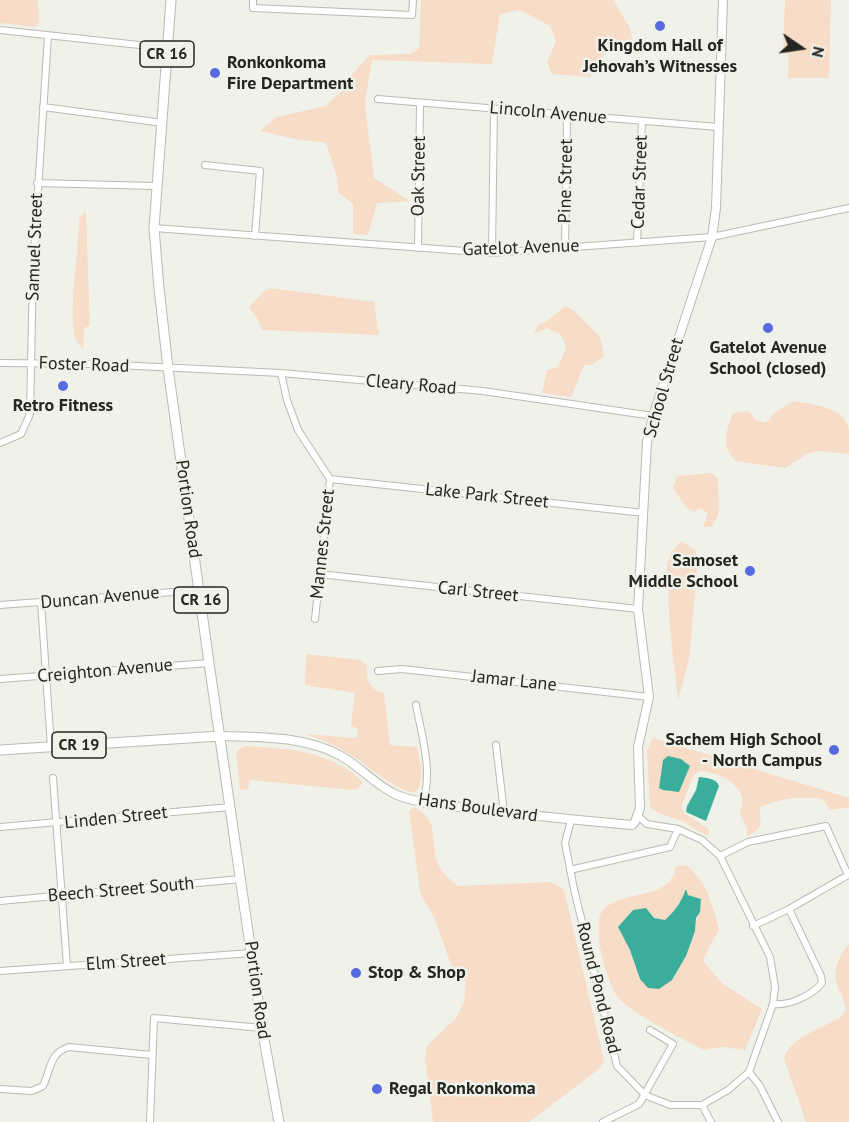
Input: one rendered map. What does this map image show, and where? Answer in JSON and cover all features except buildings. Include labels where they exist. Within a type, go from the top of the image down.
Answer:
[{"type":"main road","name":"Portion Road","points":[[171,0],[154,228],[168,368],[209,663],[262,1028],[279,1122]]},
{"type":"main road","name":"CR 19","points":[[0,750],[220,736]]},
{"type":"street","points":[[253,0],[253,8],[412,15],[413,0]]},
{"type":"street","name":"School Street","points":[[638,816],[640,808],[638,747],[649,697],[638,609],[647,442],[653,416],[712,237],[716,208],[723,0]]},
{"type":"street","points":[[0,30],[167,48]]},
{"type":"street","name":"Samuel Street","points":[[0,443],[21,434],[27,423],[32,403],[33,268],[48,36]]},
{"type":"street","name":"Lincoln Avenue","points":[[378,99],[718,127]]},
{"type":"street","name":"Oak Street","points":[[418,248],[420,103]]},
{"type":"street","points":[[43,106],[163,123]]},
{"type":"street","points":[[492,253],[494,108]]},
{"type":"street","name":"Pine Street","points":[[565,248],[567,115]]},
{"type":"street","name":"Cedar Street","points":[[637,243],[642,121]]},
{"type":"street","points":[[205,165],[260,171],[255,236]]},
{"type":"street","points":[[37,183],[156,186]]},
{"type":"street","name":"Gatelot Avenue","points":[[154,228],[492,253],[712,237],[849,208]]},
{"type":"street","name":"Foster Road","points":[[0,363],[168,368]]},
{"type":"street","name":"Cleary Road","points":[[168,368],[281,373],[483,391],[653,416]]},
{"type":"street","name":"Mannes Street","points":[[281,373],[287,400],[298,430],[330,479],[315,619]]},
{"type":"street","name":"Lake Park Street","points":[[330,479],[644,513]]},
{"type":"street","name":"Carl Street","points":[[319,574],[638,609]]},
{"type":"street","name":"Duncan Avenue","points":[[0,605],[200,590]]},
{"type":"street","points":[[41,602],[51,747]]},
{"type":"street","name":"Creighton Avenue","points":[[0,680],[209,663]]},
{"type":"street","name":"Jamar Lane","points":[[378,671],[402,669],[649,697]]},
{"type":"street","points":[[416,705],[428,768],[428,786],[423,802]]},
{"type":"street","name":"Hans Boulevard","points":[[220,736],[269,738],[320,747],[340,755],[396,795],[423,802],[632,825],[638,816]]},
{"type":"street","points":[[496,746],[504,812]]},
{"type":"street","points":[[53,778],[67,966]]},
{"type":"street","name":"Linden Street","points":[[0,827],[57,824],[115,816],[231,807]]},
{"type":"street","points":[[638,816],[647,824],[678,829],[702,840],[720,856],[770,957],[774,971],[773,1004],[749,1072],[760,1086],[778,1122]]},
{"type":"street","name":"Round Pond Road","points":[[571,820],[565,843],[570,870],[617,1066],[645,1095],[670,1105],[702,1105],[728,1090],[749,1072]]},
{"type":"street","points":[[720,856],[748,842],[826,826],[848,875],[789,909],[753,926]]},
{"type":"street","points":[[570,870],[670,847],[678,829]]},
{"type":"street","name":"Beech Street South","points":[[0,901],[241,879]]},
{"type":"street","points":[[773,1004],[785,1005],[818,988],[822,983],[821,976],[789,909]]},
{"type":"street","name":"Elm Street","points":[[0,971],[252,953]]},
{"type":"street","points":[[150,1122],[154,1018],[262,1028]]},
{"type":"street","points":[[603,1122],[639,1104],[673,1044],[650,1030]]},
{"type":"street","points":[[0,1089],[36,1090],[45,1083],[54,1057],[58,1052],[69,1047],[152,1055]]},
{"type":"street","points":[[702,1105],[711,1122]]},
{"type":"shaded area","points":[[0,0],[38,0],[39,22],[34,27],[0,23]]},
{"type":"shaded area","points":[[421,0],[613,0],[630,28],[633,43],[607,49],[590,77],[552,74],[547,62],[556,42],[550,26],[520,10],[500,14],[492,64],[372,60],[365,104],[374,178],[410,201],[377,203],[368,235],[353,234],[353,204],[338,192],[337,177],[326,143],[260,131],[277,117],[325,106],[341,92],[348,79],[370,55],[411,54],[419,48]]},
{"type":"shaded area","points":[[785,0],[831,0],[829,78],[788,78],[789,54],[783,53]]},
{"type":"shaded area","points":[[86,211],[90,326],[84,328],[83,349],[75,337],[73,294],[79,218]]},
{"type":"shaded area","points":[[271,288],[374,302],[379,335],[262,330],[249,307],[263,292]]},
{"type":"shaded area","points":[[566,306],[600,337],[604,356],[592,365],[584,365],[571,397],[542,393],[547,370],[558,367],[566,348],[561,335],[547,328],[534,334],[539,324]]},
{"type":"shaded area","points":[[794,401],[827,408],[841,416],[849,430],[849,454],[819,451],[807,454],[785,468],[736,461],[731,456],[726,438],[733,413],[748,411],[757,421],[766,423],[774,413]]},
{"type":"shaded area","points":[[711,473],[718,479],[718,515],[712,527],[703,527],[708,513],[700,508],[694,512],[686,507],[673,488],[677,476]]},
{"type":"shaded area","points":[[682,541],[695,550],[698,561],[689,660],[678,700],[670,630],[667,568],[671,552]]},
{"type":"shaded area","points":[[306,654],[361,660],[367,666],[370,684],[384,693],[390,745],[417,747],[422,775],[416,792],[400,788],[355,757],[304,734],[356,738],[358,729],[351,726],[355,693],[305,685]]},
{"type":"shaded area","points":[[653,738],[849,798],[849,807],[830,810],[823,799],[816,798],[774,802],[760,808],[759,828],[747,836],[747,828],[740,813],[743,804],[742,796],[738,789],[716,774],[699,771],[693,776],[681,808],[684,813],[709,829],[708,835],[704,834],[650,807],[647,751]]},
{"type":"shaded area","points":[[248,746],[310,753],[345,768],[363,783],[357,789],[352,790],[250,780],[248,789],[240,790],[236,752]]},
{"type":"shaded area","points":[[414,807],[423,813],[432,826],[436,858],[441,869],[458,886],[551,882],[564,890],[604,1060],[599,1069],[529,1122],[433,1122],[425,1058],[427,1046],[456,1018],[464,1002],[466,982],[453,970],[434,917],[422,897],[409,811]]},
{"type":"shaded area","points":[[686,865],[693,871],[704,886],[714,912],[719,930],[703,961],[723,984],[762,1009],[745,1050],[722,1047],[704,1050],[630,1008],[615,993],[609,981],[599,940],[598,924],[601,912],[613,903],[665,885],[672,878],[676,867]],"holes":[[[686,890],[688,895],[701,899],[695,931],[640,979],[630,950],[618,927],[646,908],[654,918],[665,920],[675,911]]]},
{"type":"shaded area","points":[[849,944],[849,1122],[805,1122],[784,1059],[792,1045],[841,1017],[846,1010],[835,975],[839,959]]},
{"type":"water","points":[[668,756],[681,759],[690,766],[679,792],[659,788],[663,760]]},
{"type":"water","points":[[699,777],[713,780],[719,786],[706,821],[686,812]]},
{"type":"water","points":[[686,889],[688,895],[701,899],[695,931],[686,956],[672,980],[659,989],[648,988],[640,979],[630,950],[618,927],[633,910],[646,908],[654,918],[665,920],[678,906]]},
{"type":"place","name":"Kingdom Hall of Jehovah’s Witnesses","points":[[660,26]]},
{"type":"place","name":"Ronkonkoma Fire Department","points":[[215,73]]},
{"type":"place","name":"Gatelot Avenue School (closed)","points":[[768,328]]},
{"type":"place","name":"Retro Fitness","points":[[63,386]]},
{"type":"place","name":"Samoset Middle School","points":[[750,571]]},
{"type":"place","name":"Sachem High School - North Campus","points":[[834,750]]},
{"type":"place","name":"Stop & Shop","points":[[356,973]]},
{"type":"place","name":"Regal Ronkonkoma","points":[[377,1089]]}]
